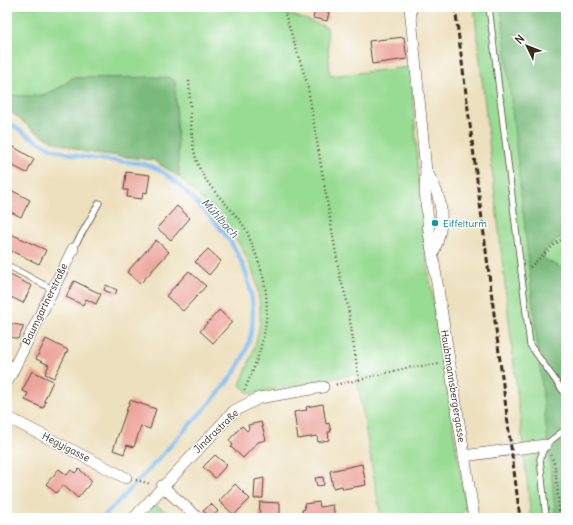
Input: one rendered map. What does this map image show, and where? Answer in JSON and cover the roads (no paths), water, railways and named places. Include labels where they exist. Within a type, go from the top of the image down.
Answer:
[{"type":"street","name":"Haubtmannsbergergasse","points":[[410,7],[426,171],[436,186],[442,215],[440,236],[433,253],[473,518]]},
{"type":"street","name":"Baumgartnerstraße","points":[[7,382],[73,249]]},
{"type":"street","name":"Jindrastraße","points":[[134,518],[162,486],[234,411],[259,398],[323,387]]},
{"type":"street","name":"Hegyigasse","points":[[7,417],[128,478]]},
{"type":"street","points":[[464,456],[545,445]]},
{"type":"street","points":[[162,486],[198,518]]},
{"type":"lane","points":[[489,7],[523,278],[530,346],[566,395]]},
{"type":"lane","points":[[73,249],[98,203]]},
{"type":"lane","points":[[7,265],[52,289]]},
{"type":"lane","points":[[546,518],[540,459],[545,445],[566,429]]},
{"type":"waterway","name":"Mühlbach","points":[[7,121],[31,138],[64,153],[90,158],[148,165],[166,174],[192,198],[227,237],[237,254],[251,291],[253,311],[251,330],[246,350],[237,368],[212,401],[102,518]]},
{"type":"railway","points":[[455,7],[520,518]]},
{"type":"place","name":"Eiffelturm","points":[[435,223]]}]
